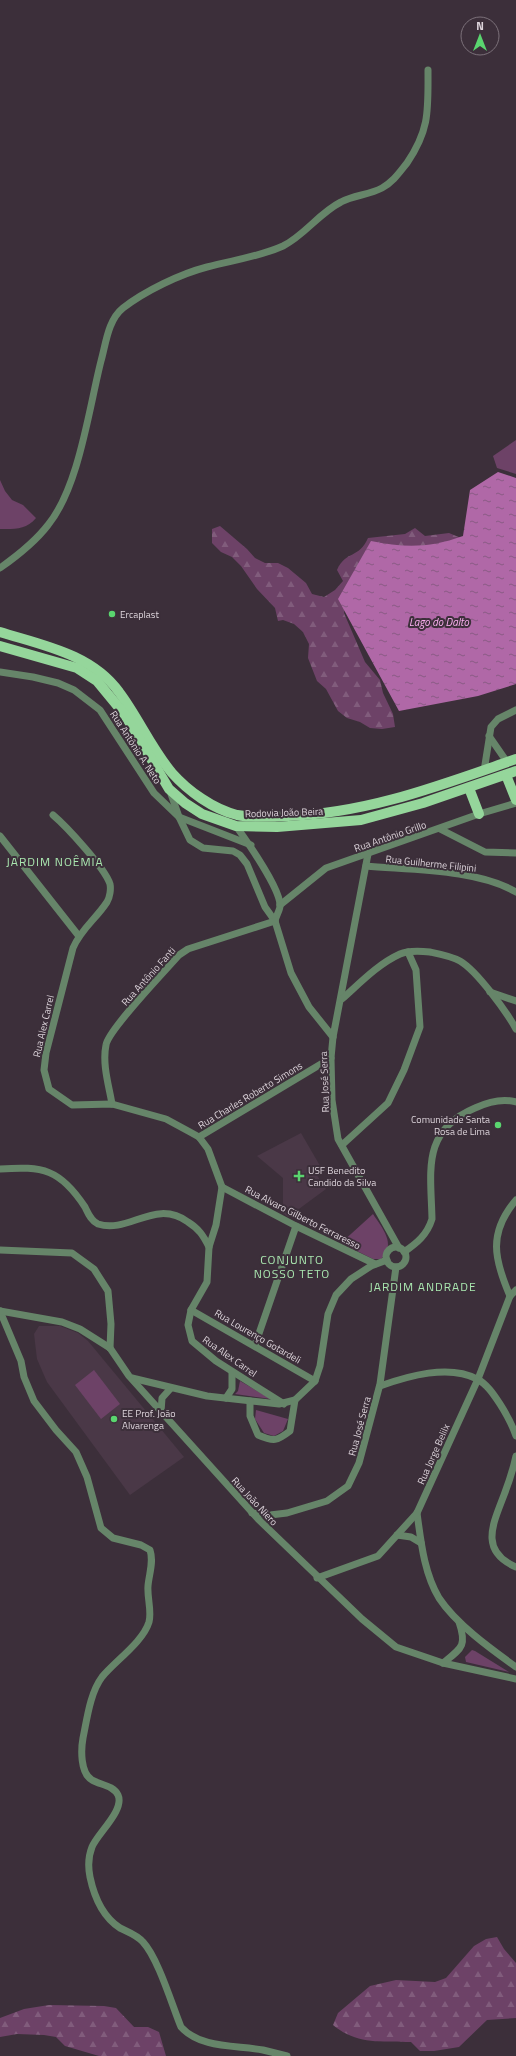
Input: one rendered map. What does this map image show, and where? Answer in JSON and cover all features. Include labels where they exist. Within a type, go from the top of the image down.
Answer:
[{"type":"main road","name":"Rodovia João Beira","points":[[0,632],[58,650],[92,665],[119,691],[171,772],[187,788],[210,803],[237,814],[273,817],[307,815],[370,806],[426,791],[511,760]]},
{"type":"main road","name":"Rodovia João Beira","points":[[0,646],[77,668],[97,682],[125,715],[169,789],[185,803],[202,814],[236,826],[277,826],[362,820],[423,803],[511,773]]},
{"type":"main road","points":[[511,773],[516,802]]},
{"type":"main road","points":[[469,788],[479,814]]},
{"type":"street","points":[[0,568],[16,556],[49,524],[62,501],[73,474],[83,441],[99,370],[115,316],[130,304],[180,276],[208,266],[265,253],[283,246],[295,239],[340,202],[351,197],[380,190],[388,184],[404,166],[416,148],[424,132],[427,116],[428,70]]},
{"type":"street","name":"Rua Antônio A. Neto","points":[[0,672],[58,683],[74,690],[100,710],[154,793],[179,817],[250,845]]},
{"type":"street","points":[[484,771],[491,727],[498,719],[516,710]]},
{"type":"street","points":[[489,736],[511,760]]},
{"type":"street","points":[[169,789],[179,817],[190,840],[203,848],[232,851],[240,855],[247,864],[265,907],[275,921],[291,973],[309,1007],[334,1037]]},
{"type":"street","name":"Rua Antônio Grillo","points":[[280,905],[326,868],[516,802]]},
{"type":"street","name":"Rua Alex Carrel","points":[[53,815],[78,839],[110,884],[108,901],[78,935],[72,948],[46,1053],[44,1070],[49,1089],[72,1105],[112,1104],[166,1119],[199,1137],[210,1153],[222,1187],[216,1225],[209,1247],[207,1282],[191,1310],[188,1325],[192,1341],[232,1372],[284,1404]]},
{"type":"street","points":[[236,826],[250,845],[273,886],[280,905],[275,921]]},
{"type":"street","points":[[440,829],[485,852],[516,853]]},
{"type":"street","points":[[0,836],[78,935]]},
{"type":"street","name":"Rua José Serra","points":[[368,854],[334,1037],[331,1058],[332,1100],[338,1139],[402,1250]]},
{"type":"street","name":"Rua Guilherme Filipini","points":[[366,866],[475,876],[503,884],[516,892]]},
{"type":"street","name":"Rua Antônio Fanti","points":[[112,1104],[105,1052],[106,1043],[129,1011],[179,955],[188,949],[275,921]]},
{"type":"street","points":[[342,999],[375,970],[400,954],[408,952],[425,952],[458,960],[465,964],[490,991],[516,1029]]},
{"type":"street","points":[[342,1145],[388,1103],[404,1070],[420,1027],[416,970],[408,952]]},
{"type":"street","points":[[490,991],[516,1001]]},
{"type":"street","name":"Rua Charles Roberto Simons","points":[[199,1137],[331,1058]]},
{"type":"street","points":[[402,1250],[404,1262],[396,1267],[390,1265],[387,1260],[387,1254],[390,1249],[402,1250],[424,1236],[432,1219],[430,1162],[435,1142],[463,1113],[489,1102],[516,1102]]},
{"type":"street","points":[[0,1169],[40,1169],[51,1172],[67,1185],[96,1223],[114,1225],[162,1212],[179,1215],[202,1232],[209,1247]]},
{"type":"street","name":"Rua Alvaro Gilberto Ferraresso","points":[[222,1187],[296,1226],[375,1264]]},
{"type":"street","points":[[510,1296],[500,1272],[495,1245],[498,1228],[506,1212],[516,1200]]},
{"type":"street","points":[[255,1345],[296,1226]]},
{"type":"street","points":[[0,1250],[72,1253],[94,1269],[108,1291],[110,1348]]},
{"type":"street","points":[[132,1378],[171,1388],[226,1398],[284,1404],[295,1400],[315,1381],[320,1366],[328,1314],[336,1295],[351,1279],[375,1264],[387,1260]]},
{"type":"street","name":"Rua José Serra","points":[[252,1513],[270,1515],[287,1513],[327,1501],[348,1486],[359,1463],[380,1386],[396,1267]]},
{"type":"street","name":"Rua Jorge Belilx","points":[[317,1578],[374,1559],[417,1513],[478,1379],[510,1296],[516,1290]]},
{"type":"street","name":"Rua Lourenço Gotardeli","points":[[191,1310],[255,1345],[315,1381]]},
{"type":"street","points":[[0,1311],[21,1360],[24,1376],[34,1401],[56,1430],[76,1452],[86,1477],[101,1528],[113,1538],[141,1545],[150,1550],[152,1557],[147,1596],[150,1613],[149,1622],[144,1632],[101,1678],[90,1704],[83,1739],[82,1755],[85,1771],[91,1780],[108,1786],[118,1794],[119,1801],[115,1815],[92,1846],[88,1857],[89,1876],[96,1897],[108,1918],[120,1928],[143,1941],[151,1954],[182,2027],[187,2034],[212,2044],[263,2050],[287,2056]]},
{"type":"street","name":"Rua João Niero","points":[[0,1311],[62,1322],[80,1329],[110,1348],[132,1378],[161,1412],[252,1513],[317,1578],[362,1619],[396,1647],[443,1663],[516,1679]]},
{"type":"street","points":[[226,1398],[232,1389],[232,1372]]},
{"type":"street","points":[[380,1386],[410,1375],[456,1372],[478,1379],[492,1393],[512,1422],[516,1436]]},
{"type":"street","points":[[161,1412],[162,1398],[171,1388]]},
{"type":"street","points":[[250,1401],[250,1416],[258,1436],[278,1440],[290,1431],[295,1400]]},
{"type":"street","points":[[516,1456],[510,1479],[491,1530],[496,1552],[505,1562],[516,1566]]},
{"type":"street","points":[[417,1513],[425,1563],[440,1598],[459,1621],[516,1667]]},
{"type":"street","points":[[397,1535],[411,1537],[421,1543]]},
{"type":"street","points":[[443,1663],[463,1645],[464,1637],[459,1621]]},
{"type":"shaded area","name":"USF Benedito Candido da Silva","points":[[301,1133],[323,1171],[316,1174],[326,1189],[288,1217],[283,1213],[283,1178],[257,1156]]},
{"type":"shaded area","name":"EE Prof. João Alvarenga","points":[[39,1326],[60,1326],[78,1333],[88,1341],[184,1457],[130,1495],[47,1382],[37,1359],[34,1334]]},
{"type":"green space","points":[[516,440],[516,474],[497,468],[493,456]]},
{"type":"green space","points":[[0,480],[5,491],[12,500],[23,505],[36,518],[28,525],[15,529],[0,529]]},
{"type":"green space","points":[[220,526],[247,549],[255,558],[265,563],[278,563],[288,568],[306,583],[312,594],[324,597],[335,590],[343,581],[337,570],[341,564],[348,557],[361,549],[368,538],[405,534],[415,528],[425,536],[449,533],[461,538],[346,601],[344,613],[365,662],[380,680],[383,693],[393,714],[395,727],[382,729],[370,728],[360,722],[347,718],[338,711],[326,689],[317,681],[308,658],[309,644],[303,632],[294,624],[283,620],[278,621],[275,608],[257,589],[241,566],[232,557],[221,552],[212,543],[212,529]]},
{"type":"green space","points":[[373,1214],[384,1230],[388,1242],[386,1253],[381,1259],[373,1259],[341,1243]]},
{"type":"green space","points":[[94,1370],[120,1404],[101,1419],[75,1385]]},
{"type":"green space","points":[[240,1381],[271,1399],[235,1394],[238,1391]]},
{"type":"green space","points":[[256,1410],[288,1419],[283,1431],[274,1436],[264,1433],[255,1419]]},
{"type":"green space","points":[[472,1650],[509,1672],[466,1662],[465,1657]]},
{"type":"green space","points":[[497,1937],[504,1949],[516,1963],[516,2018],[487,2020],[459,2047],[434,2051],[420,2051],[411,2042],[370,2041],[360,2039],[351,2036],[333,2025],[338,2013],[370,1986],[396,1980],[435,1982],[446,1978],[474,1946],[486,1939]]},
{"type":"green space","points":[[49,2005],[104,2006],[116,2008],[134,2027],[148,2027],[159,2032],[166,2056],[99,2056],[65,2046],[56,2037],[17,2034],[0,2037],[0,2018],[24,2009]]},
{"type":"water","name":"Lago do Dalto","points":[[498,472],[516,478],[516,684],[478,696],[399,711],[338,599],[371,541],[395,545],[417,546],[439,543],[463,536],[470,490]]},
{"type":"place","name":"Ercaplast","points":[[112,614]]},
{"type":"place","name":"Comunidade Santa Rosa de Lima","points":[[498,1125]]},
{"type":"place","name":"USF Benedito Candido da Silva","points":[[299,1176]]},
{"type":"place","name":"EE Prof. João Alvarenga","points":[[114,1419]]},
{"type":"district","name":"JARDIM NOÊMIA","points":[[55,862]]},
{"type":"district","name":"CONJUNTO NOSSO TETO","points":[[292,1267]]},
{"type":"district","name":"JARDIM ANDRADE","points":[[423,1287]]}]
